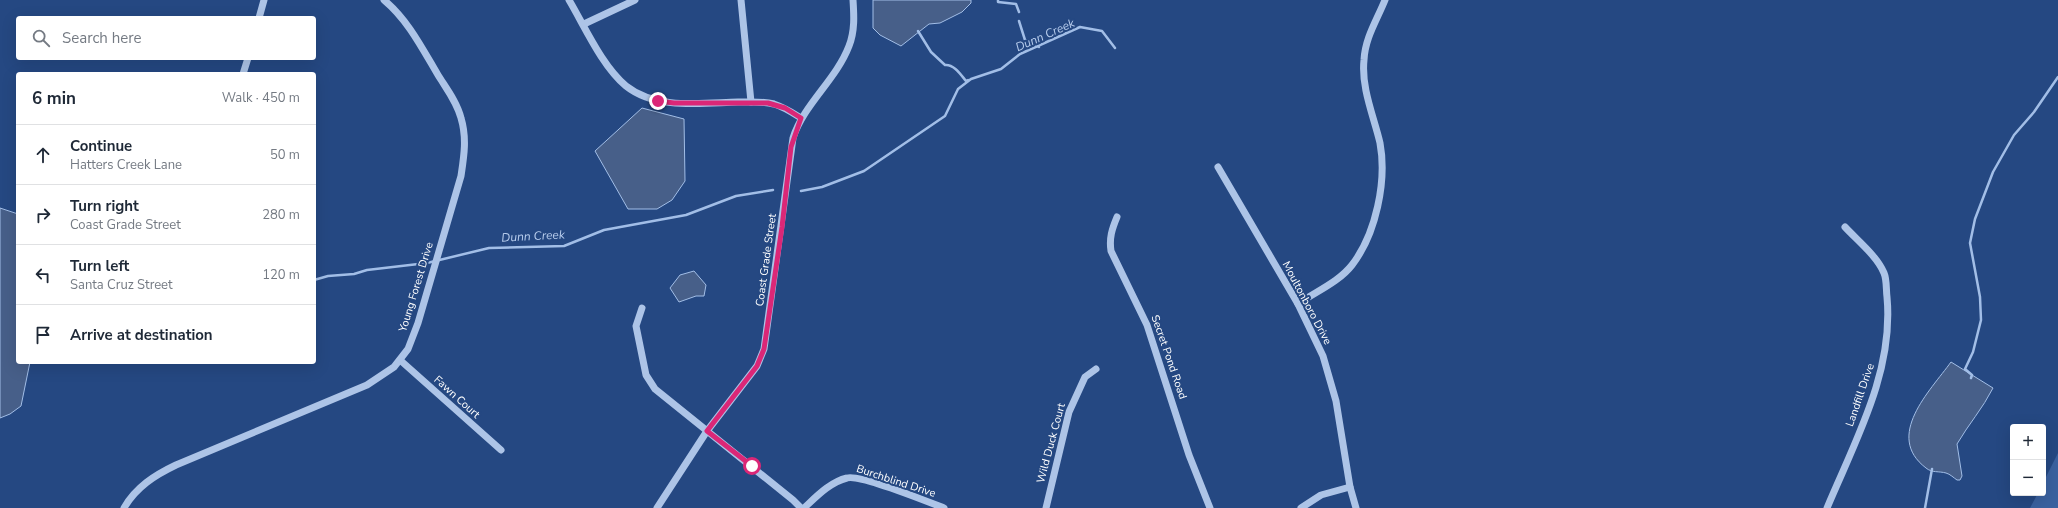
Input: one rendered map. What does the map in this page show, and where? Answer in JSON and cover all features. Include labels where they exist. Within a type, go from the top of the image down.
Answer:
[{"type":"street","points":[[260,16],[264,0]]},
{"type":"street","name":"Young Forest Drive","points":[[124,508],[137,490],[158,474],[176,464],[367,385],[379,378],[400,360],[408,349],[418,323],[461,176],[464,155],[464,134],[461,118],[455,103],[406,21],[384,0]]},
{"type":"street","points":[[569,0],[611,69],[626,86],[646,97],[674,103],[751,102],[775,104],[801,118]]},
{"type":"street","points":[[584,24],[635,0]]},
{"type":"street","points":[[741,0],[751,102]]},
{"type":"street","name":"Coast Grade Street","points":[[657,508],[707,431],[757,366],[764,349],[782,227],[791,147],[801,118],[834,72],[849,46],[854,28],[853,0]]},
{"type":"street","points":[[1298,304],[1352,266],[1371,230],[1380,195],[1383,163],[1366,85],[1363,61],[1369,36],[1385,0]]},
{"type":"street","points":[[244,72],[247,60]]},
{"type":"street","name":"Moultonboro Drive","points":[[1218,167],[1298,304],[1323,356],[1336,401],[1350,487],[1356,508]]},
{"type":"street","name":"Secret Pond Road","points":[[1117,217],[1111,230],[1109,241],[1111,251],[1147,325],[1189,454],[1210,508]]},
{"type":"street","name":"Landfill Drive","points":[[1827,508],[1881,373],[1887,344],[1888,308],[1884,274],[1877,261],[1845,227]]},
{"type":"street","points":[[642,308],[636,326],[646,374],[655,389],[801,508]]},
{"type":"street","name":"Fawn Court","points":[[400,360],[500,450]]},
{"type":"street","name":"Wild Duck Court","points":[[1046,508],[1070,412],[1084,377],[1096,368]]},
{"type":"street","name":"Burchblind Drive","points":[[804,508],[829,486],[848,477],[877,484],[944,508]]},
{"type":"street","points":[[1301,508],[1321,495],[1350,487]]},
{"type":"shaded area","points":[[873,0],[971,0],[971,3],[962,12],[940,23],[929,24],[901,46],[880,35],[873,28]]},
{"type":"shaded area","points":[[642,108],[684,119],[685,181],[672,200],[657,209],[628,209],[595,151]]},
{"type":"shaded area","points":[[0,208],[16,213],[16,364],[30,364],[21,406],[10,414],[0,418]]},
{"type":"shaded area","points":[[694,271],[706,285],[704,296],[696,296],[679,302],[670,288],[680,275]]},
{"type":"shaded area","points":[[1951,362],[1993,388],[1985,403],[1957,444],[1962,476],[1960,480],[1957,480],[1943,472],[1928,470],[1914,455],[1909,442],[1910,428],[1915,414],[1932,386]]},
{"type":"shaded area","points":[[2058,453],[2058,508],[2030,508],[2036,496],[2046,496],[2046,477]]},
{"type":"waterway","points":[[998,0],[998,2],[1016,4],[1019,12]]},
{"type":"waterway","points":[[1019,21],[1025,40],[1039,47]]},
{"type":"waterway","points":[[801,191],[822,187],[864,171],[945,116],[958,89],[971,79],[1001,69],[1020,54],[1080,27],[1102,31],[1115,48]]},
{"type":"waterway","points":[[918,31],[931,52],[945,65],[954,68],[966,81],[968,80]]},
{"type":"waterway","points":[[1971,378],[1972,375],[1965,369],[1973,352],[1981,320],[1980,297],[1970,243],[1975,219],[1993,172],[2014,135],[2034,112],[2058,77]]},
{"type":"waterway","name":"Dunn Creek","points":[[316,279],[328,276],[354,274],[367,270],[427,263],[489,248],[564,246],[604,230],[686,215],[736,196],[773,190]]},
{"type":"waterway","points":[[1925,508],[1932,469]]},
{"type":"route","points":[[658,101],[674,103],[760,102],[775,104],[785,108],[801,118],[791,147],[782,227],[764,349],[757,366],[707,431],[752,466]]}]
